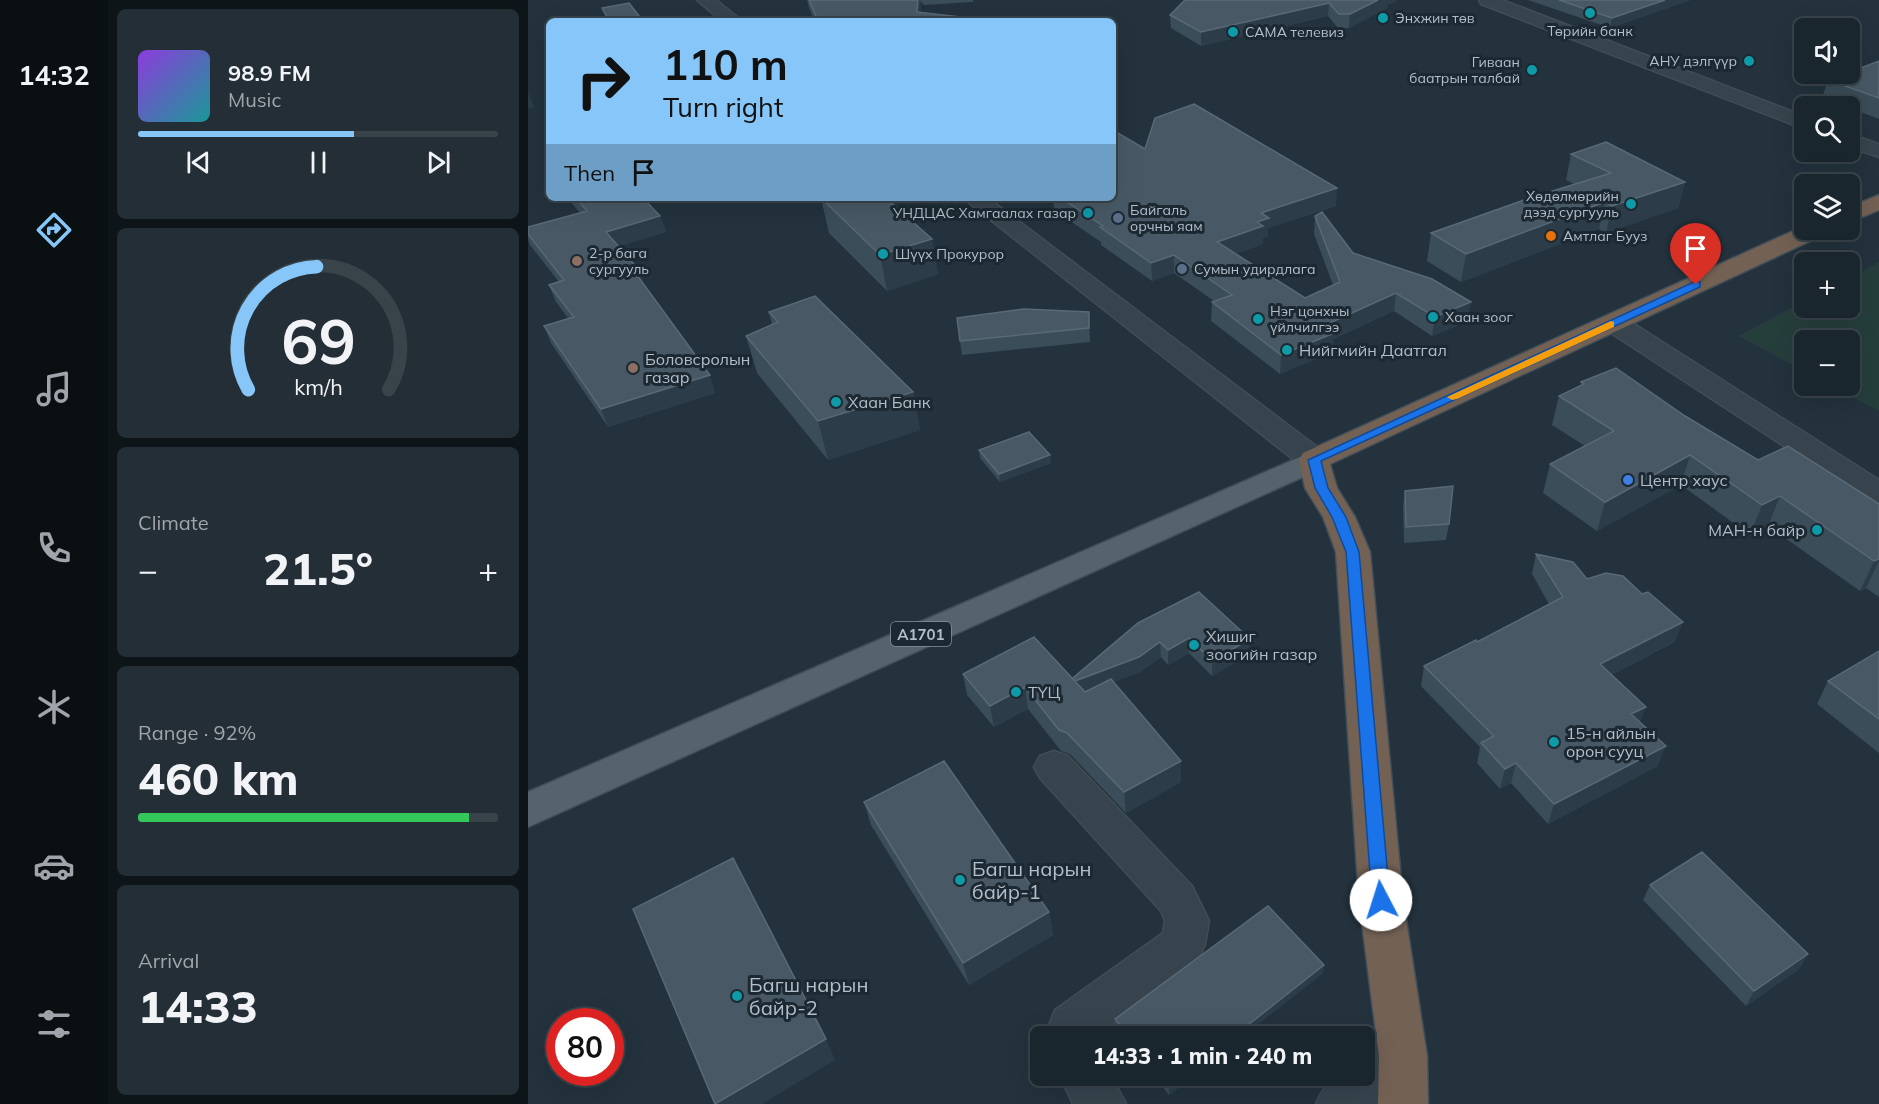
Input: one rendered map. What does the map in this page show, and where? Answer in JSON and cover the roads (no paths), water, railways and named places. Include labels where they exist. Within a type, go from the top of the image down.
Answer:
[{"type":"highway","points":[[1860,211],[1879,202]]},
{"type":"highway","points":[[1403,1104],[1404,1056],[1381,900],[1353,552],[1339,517],[1322,488],[1314,460],[1794,240]]},
{"type":"main road","name":"A1701","points":[[528,810],[1314,460]]},
{"type":"street","points":[[705,0],[729,18]]},
{"type":"street","points":[[1487,0],[1794,119]]},
{"type":"street","points":[[1860,144],[1879,151]]},
{"type":"street","points":[[978,201],[1314,460]]},
{"type":"street","points":[[1614,323],[1879,494]]},
{"type":"street","points":[[1054,767],[1177,898],[1187,921],[1184,944],[1072,1026]]},
{"type":"street","points":[[1341,1104],[1404,1056]]},
{"type":"street","points":[[1090,1086],[1101,1104]]},
{"type":"place","name":"Төрийн банк","points":[[1590,13]]},
{"type":"place","name":"Энхжин төв","points":[[1383,18]]},
{"type":"place","name":"САМА телевиз","points":[[1233,32]]},
{"type":"place","name":"АНУ дэлгүүр","points":[[1749,61]]},
{"type":"place","name":"Гиваан баатрын талбай","points":[[1532,70]]},
{"type":"place","name":"Хөдөлмөрийн дээд сургууль","points":[[1631,204]]},
{"type":"place","name":"УНДЦАС Хамгаалах газар","points":[[1088,213]]},
{"type":"place","name":"Байгаль орчны яам","points":[[1118,218]]},
{"type":"place","name":"Амтлаг Бууз","points":[[1551,236]]},
{"type":"place","name":"Шүүх Прокурор","points":[[883,254]]},
{"type":"place","name":"2-р бага сургууль","points":[[577,261]]},
{"type":"place","name":"Сумын удирдлага","points":[[1182,269]]},
{"type":"place","name":"Хаан зоог","points":[[1433,317]]},
{"type":"place","name":"Нэг цонхны үйлчилгээ","points":[[1258,319]]},
{"type":"place","name":"Нийгмийн Даатгал","points":[[1287,350]]},
{"type":"place","name":"Боловсролын газар","points":[[633,368]]},
{"type":"place","name":"Хаан Банк","points":[[836,402]]},
{"type":"place","name":"Центр хаус","points":[[1628,480]]},
{"type":"place","name":"МАН-н байр","points":[[1817,530]]},
{"type":"place","name":"Хишиг зоогийн газар","points":[[1194,645]]},
{"type":"place","name":"ТҮЦ","points":[[1016,692]]},
{"type":"place","name":"15-н айлын орон сууц","points":[[1554,742]]},
{"type":"place","name":"Багш нарын байр-1","points":[[960,880]]},
{"type":"place","name":"Багш нарын байр-2","points":[[737,996]]}]
